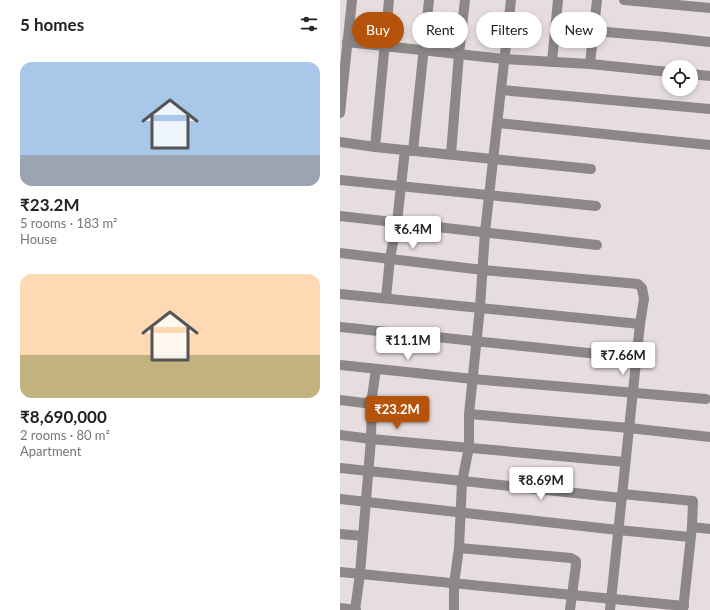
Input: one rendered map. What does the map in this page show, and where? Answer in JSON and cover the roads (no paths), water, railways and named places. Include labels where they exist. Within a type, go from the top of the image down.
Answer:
[{"type":"street","points":[[340,113],[352,0]]},
{"type":"street","points":[[388,12],[389,0]]},
{"type":"street","points":[[386,298],[390,258],[397,222],[401,186],[409,150],[424,50],[428,0]]},
{"type":"street","points":[[450,154],[465,0]]},
{"type":"street","points":[[454,610],[454,584],[459,548],[462,482],[469,447],[469,414],[480,307],[485,232],[511,0]]},
{"type":"street","points":[[552,62],[558,0]]},
{"type":"street","points":[[596,12],[597,0]]},
{"type":"street","points":[[624,0],[710,8]]},
{"type":"street","points":[[607,32],[710,42]]},
{"type":"street","points":[[348,42],[352,42]]},
{"type":"street","points":[[375,147],[384,48]]},
{"type":"street","points":[[404,48],[504,59],[590,64],[662,71]]},
{"type":"street","points":[[590,64],[592,48]]},
{"type":"street","points":[[698,75],[710,76]]},
{"type":"street","points":[[501,90],[710,109]]},
{"type":"street","points":[[498,122],[710,145]]},
{"type":"street","points":[[340,142],[375,147],[591,169]]},
{"type":"street","points":[[340,180],[596,206]]},
{"type":"street","points":[[340,216],[597,245]]},
{"type":"street","points":[[340,253],[483,270],[638,284],[642,288],[644,299],[636,358],[610,610]]},
{"type":"street","points":[[340,294],[640,324]]},
{"type":"street","points":[[340,327],[477,340],[636,358]]},
{"type":"street","points":[[340,365],[473,379],[706,399]]},
{"type":"street","points":[[340,608],[355,610],[360,574],[369,471],[372,404],[376,369]]},
{"type":"street","points":[[340,400],[372,404]]},
{"type":"street","points":[[469,414],[629,428],[710,437]]},
{"type":"street","points":[[340,435],[625,462]]},
{"type":"street","points":[[340,468],[462,482],[693,501],[684,608],[611,599],[340,572]]},
{"type":"street","points":[[340,499],[618,530],[691,532],[710,529]]},
{"type":"street","points":[[340,534],[363,536]]},
{"type":"street","points":[[459,548],[571,558],[576,561],[576,565],[570,610]]}]
